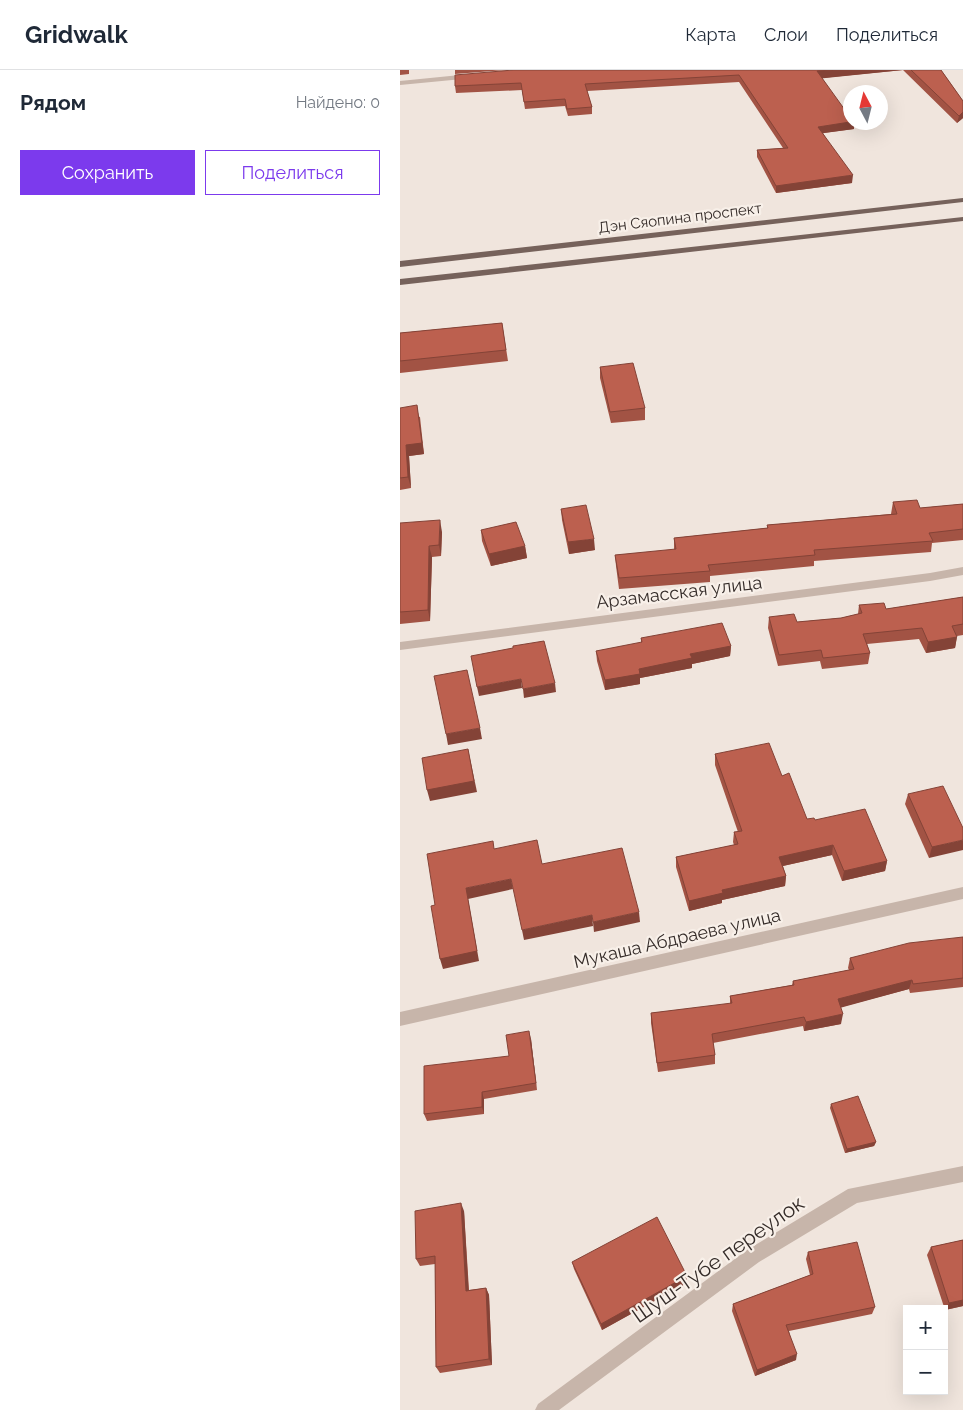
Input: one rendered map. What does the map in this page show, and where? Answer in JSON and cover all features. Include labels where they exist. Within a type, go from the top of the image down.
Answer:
[{"type":"main road","name":"Дэн Сяопина проспект","points":[[400,264],[963,200]]},
{"type":"main road","name":"Дэн Сяопина проспект","points":[[400,282],[963,219]]},
{"type":"street","points":[[400,83],[478,75]]},
{"type":"street","name":"Арзамасская улица","points":[[400,646],[910,580],[963,571]]},
{"type":"street","name":"Мукаша Абдраева улица","points":[[400,1019],[963,893]]},
{"type":"street","name":"Шуш-Тубе переулок","points":[[544,1410],[753,1256],[854,1195],[963,1174]]},
{"type":"building","points":[[513,70],[833,70],[817,71],[843,107],[843,123],[818,127],[853,175],[776,186],[757,150],[788,148],[739,75],[585,84],[592,107],[567,109],[565,99],[524,102],[521,83],[455,86],[455,75]]},
{"type":"building","points":[[911,70],[941,70],[963,101],[963,112],[959,116]]},
{"type":"building","points":[[502,323],[506,350],[400,361],[400,333]]},
{"type":"building","points":[[633,363],[645,408],[610,412],[600,367]]},
{"type":"building","points":[[417,405],[422,443],[406,445],[408,477],[400,478],[400,408]]},
{"type":"building","points":[[917,500],[920,508],[963,504],[963,529],[929,533],[933,541],[814,550],[815,555],[708,565],[710,571],[619,578],[615,555],[676,549],[674,538],[768,528],[767,525],[897,514],[893,502]]},
{"type":"building","points":[[586,505],[594,539],[568,542],[561,509]]},
{"type":"building","points":[[440,520],[439,545],[429,546],[428,610],[400,612],[400,523]]},
{"type":"building","points":[[516,522],[525,546],[489,554],[481,530]]},
{"type":"building","points":[[963,597],[963,624],[952,626],[957,637],[928,642],[922,628],[863,634],[870,653],[823,658],[821,650],[779,655],[769,617],[794,614],[797,622],[841,618],[862,613],[859,605],[884,603],[886,609]]},
{"type":"building","points":[[722,623],[731,646],[690,654],[692,658],[639,669],[640,674],[605,680],[596,651],[642,642],[641,638]]},
{"type":"building","points":[[544,641],[555,683],[523,689],[521,679],[477,687],[471,656]]},
{"type":"building","points":[[467,670],[480,728],[446,734],[434,676]]},
{"type":"building","points":[[769,743],[782,776],[789,773],[807,819],[814,818],[815,820],[865,809],[887,861],[844,871],[833,845],[779,857],[786,876],[722,890],[723,893],[689,901],[676,857],[738,844],[734,832],[742,831],[715,754]]},
{"type":"building","points":[[468,749],[474,781],[427,790],[422,758]]},
{"type":"building","points":[[943,786],[963,828],[963,840],[932,847],[908,794]]},
{"type":"building","points":[[537,840],[542,864],[622,848],[639,912],[593,922],[592,915],[522,930],[511,879],[466,888],[477,951],[440,959],[431,906],[435,905],[427,854],[493,841],[494,849]]},
{"type":"building","points":[[963,937],[963,978],[913,984],[912,980],[838,999],[843,1014],[806,1022],[804,1017],[712,1034],[715,1055],[657,1063],[651,1013],[732,1003],[730,996],[794,985],[793,981],[854,969],[850,958],[909,943]]},
{"type":"building","points":[[529,1031],[536,1083],[482,1092],[482,1107],[424,1114],[424,1066],[509,1056],[506,1035]]},
{"type":"building","points":[[858,1096],[876,1142],[847,1149],[831,1104]]},
{"type":"building","points":[[461,1203],[466,1291],[486,1288],[489,1359],[436,1367],[435,1256],[416,1259],[415,1211]]},
{"type":"building","points":[[657,1217],[687,1276],[601,1324],[572,1262]]},
{"type":"building","points":[[963,1240],[963,1300],[949,1303],[931,1247]]},
{"type":"building","points":[[857,1242],[875,1307],[786,1325],[797,1354],[757,1370],[733,1304],[813,1274],[808,1252]]}]
